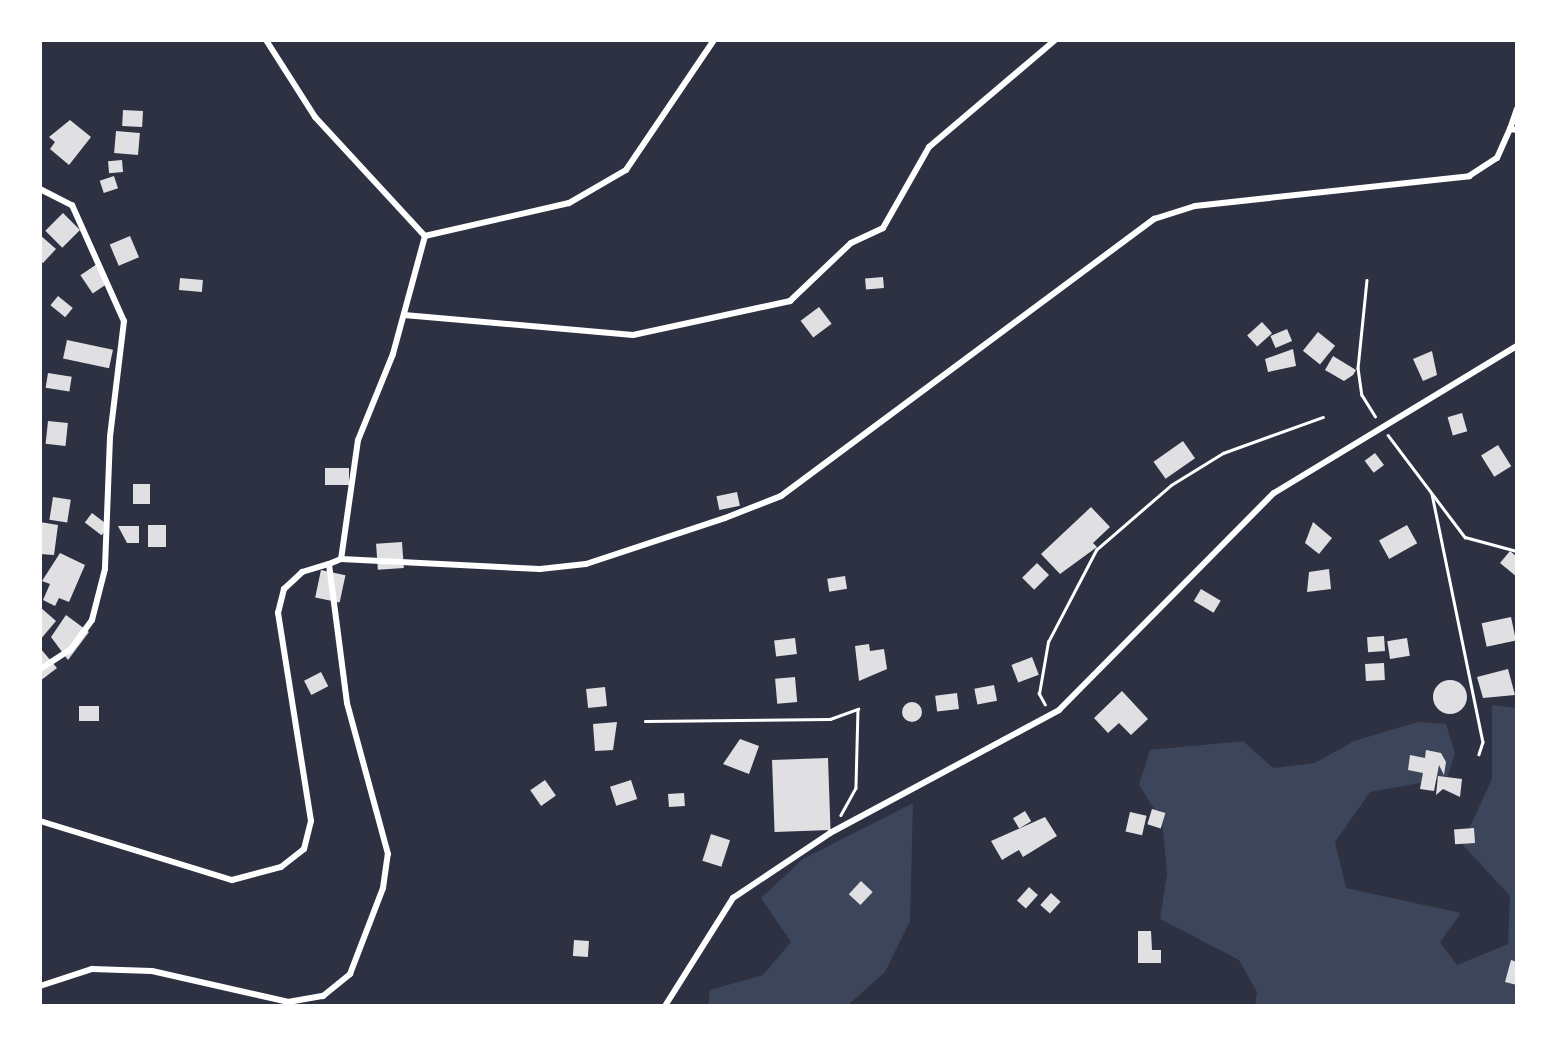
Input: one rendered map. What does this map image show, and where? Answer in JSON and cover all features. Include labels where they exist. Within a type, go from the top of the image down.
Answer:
[{"type":"street","points":[[266,40],[315,116],[425,236]]},
{"type":"street","points":[[425,236],[569,203],[626,170],[714,40]]},
{"type":"street","points":[[404,315],[633,335],[790,301],[850,243],[883,228],[929,147],[1055,40]]},
{"type":"street","points":[[40,821],[232,880],[281,868],[304,849],[311,821],[278,614],[284,590],[302,572],[341,559],[540,569],[586,564],[725,518],[781,496],[1154,219],[1195,206],[1468,176],[1497,158],[1513,129],[1517,109]]},
{"type":"street","points":[[40,189],[72,205],[124,321],[110,437],[105,569],[92,620],[71,649],[40,669]]},
{"type":"street","points":[[341,559],[358,440],[404,315],[425,236]]},
{"type":"street","points":[[665,1006],[732,898],[830,833],[1050,715],[1274,493],[1517,346]]},
{"type":"street","points":[[40,986],[92,969],[152,972],[288,1002],[323,996],[350,974],[383,888],[388,854],[347,702],[330,564]]},
{"type":"path","points":[[1367,280],[1358,368],[1362,395],[1382,428],[1465,538],[1517,551]]},
{"type":"path","points":[[1050,715],[1039,694],[1048,642],[1096,550],[1171,485],[1222,452],[1323,417]]},
{"type":"path","points":[[1431,493],[1484,742],[1479,754]]},
{"type":"path","points":[[644,721],[830,720],[858,709],[856,788],[830,833]]},
{"type":"shaded area","points":[[1492,705],[1517,708],[1517,1006],[1255,1006],[1257,992],[1239,960],[1160,919],[1167,874],[1162,821],[1139,785],[1150,750],[1243,741],[1273,768],[1315,763],[1354,741],[1418,722],[1446,724],[1455,753],[1447,778],[1370,792],[1335,842],[1346,888],[1461,913],[1440,942],[1457,965],[1508,944],[1510,896],[1462,844],[1492,779]]},
{"type":"shaded area","points":[[913,803],[910,921],[885,972],[847,1006],[708,1006],[710,990],[763,975],[791,942],[761,898],[803,859]]},
{"type":"building","points":[[123,110],[143,111],[142,127],[122,126]]},
{"type":"building","points":[[70,120],[91,137],[69,165],[50,149],[55,142],[49,137]]},
{"type":"building","points":[[116,131],[140,133],[138,155],[114,153]]},
{"type":"building","points":[[122,160],[123,172],[109,173],[108,161]]},
{"type":"building","points":[[114,176],[118,188],[104,193],[100,181]]},
{"type":"building","points":[[63,213],[80,230],[62,248],[45,231]]},
{"type":"building","points":[[40,235],[56,249],[43,263],[40,261]]},
{"type":"building","points":[[130,236],[139,257],[119,266],[110,245]]},
{"type":"building","points":[[97,264],[109,282],[93,293],[80,275]]},
{"type":"building","points":[[883,277],[884,288],[866,290],[865,279]]},
{"type":"building","points":[[180,278],[203,280],[202,292],[179,290]]},
{"type":"building","points":[[58,296],[73,308],[65,317],[50,305]]},
{"type":"building","points":[[819,307],[832,324],[813,338],[801,321]]},
{"type":"building","points":[[1262,322],[1272,333],[1257,347],[1247,335]]},
{"type":"building","points":[[1287,329],[1292,341],[1276,348],[1270,336]]},
{"type":"building","points":[[1318,332],[1335,346],[1320,364],[1303,351]]},
{"type":"building","points":[[67,340],[113,350],[109,368],[63,359]]},
{"type":"building","points":[[1293,349],[1296,366],[1268,372],[1265,359]]},
{"type":"building","points":[[1432,351],[1437,375],[1423,381],[1413,359]]},
{"type":"building","points":[[1333,356],[1356,370],[1353,375],[1344,381],[1325,370]]},
{"type":"building","points":[[48,373],[72,377],[69,392],[46,388]]},
{"type":"building","points":[[1462,413],[1467,431],[1453,435],[1448,417]]},
{"type":"building","points":[[48,421],[68,423],[65,446],[46,444]]},
{"type":"building","points":[[1183,441],[1195,458],[1166,479],[1154,462]]},
{"type":"building","points":[[1498,445],[1511,466],[1494,477],[1481,456]]},
{"type":"building","points":[[1375,453],[1384,465],[1374,473],[1365,461]]},
{"type":"building","points":[[325,468],[349,468],[349,485],[325,485]]},
{"type":"building","points":[[133,484],[150,484],[150,504],[133,504]]},
{"type":"building","points":[[737,492],[740,506],[719,510],[716,496]]},
{"type":"building","points":[[53,497],[71,500],[67,523],[49,520]]},
{"type":"building","points":[[1091,507],[1110,527],[1093,543],[1097,547],[1060,574],[1041,554]]},
{"type":"building","points":[[92,513],[109,526],[102,535],[85,523]]},
{"type":"building","points":[[40,522],[58,525],[54,555],[40,554]]},
{"type":"building","points":[[1313,522],[1332,538],[1319,554],[1305,543]]},
{"type":"building","points":[[148,525],[166,525],[166,547],[148,547]]},
{"type":"building","points":[[1407,525],[1417,543],[1389,559],[1379,541]]},
{"type":"building","points":[[118,526],[139,526],[139,543],[127,543]]},
{"type":"building","points":[[402,542],[404,568],[378,570],[376,544]]},
{"type":"building","points":[[1510,551],[1517,557],[1517,577],[1500,563]]},
{"type":"building","points":[[60,553],[85,565],[69,602],[59,598],[55,606],[43,600],[50,584],[42,581]]},
{"type":"building","points":[[1037,563],[1049,575],[1034,590],[1022,578]]},
{"type":"building","points":[[1329,569],[1331,589],[1307,592],[1309,572]]},
{"type":"building","points":[[321,570],[345,575],[340,603],[315,597]]},
{"type":"building","points":[[845,576],[847,589],[829,592],[827,579]]},
{"type":"building","points":[[1201,589],[1221,601],[1214,613],[1194,601]]},
{"type":"building","points":[[40,607],[56,621],[40,640]]},
{"type":"building","points":[[66,615],[89,632],[68,660],[51,637]]},
{"type":"building","points":[[1511,617],[1516,640],[1487,647],[1482,623]]},
{"type":"building","points":[[1384,636],[1385,651],[1368,652],[1367,637]]},
{"type":"building","points":[[795,638],[797,654],[776,656],[774,641]]},
{"type":"building","points":[[1407,638],[1410,656],[1390,659],[1387,641]]},
{"type":"building","points":[[869,644],[870,651],[884,649],[887,669],[859,681],[855,646]]},
{"type":"building","points":[[40,648],[57,668],[40,681]]},
{"type":"building","points":[[1032,657],[1039,675],[1018,683],[1011,665]]},
{"type":"building","points":[[1384,663],[1385,680],[1366,681],[1365,664]]},
{"type":"building","points":[[1508,669],[1515,695],[1483,698],[1477,677]]},
{"type":"building","points":[[321,672],[328,686],[311,695],[304,681]]},
{"type":"building","points":[[795,677],[797,702],[777,704],[775,679]]},
{"type":"building","points":[[1450,680],[1462,685],[1467,697],[1462,709],[1450,714],[1438,709],[1433,697],[1438,685]]},
{"type":"building","points":[[994,685],[997,701],[977,705],[974,689]]},
{"type":"building","points":[[605,687],[607,706],[588,708],[586,689]]},
{"type":"building","points":[[1122,691],[1148,719],[1131,735],[1119,723],[1108,733],[1094,718]]},
{"type":"building","points":[[957,693],[959,709],[937,712],[935,696]]},
{"type":"building","points":[[912,702],[922,712],[912,722],[902,712]]},
{"type":"building","points":[[79,706],[99,706],[99,721],[79,721]]},
{"type":"building","points":[[617,722],[613,750],[595,751],[593,724]]},
{"type":"building","points":[[740,739],[759,746],[749,774],[723,764]]},
{"type":"building","points":[[1426,750],[1441,753],[1446,762],[1444,775],[1439,765],[1434,791],[1420,789],[1423,773],[1408,770],[1410,755],[1425,758]]},
{"type":"building","points":[[828,758],[831,830],[775,832],[772,760]]},
{"type":"building","points":[[1438,776],[1462,779],[1460,797],[1443,789],[1436,795]]},
{"type":"building","points":[[545,780],[556,796],[541,806],[530,790]]},
{"type":"building","points":[[631,780],[637,799],[616,806],[610,787]]},
{"type":"building","points":[[684,793],[685,806],[669,807],[668,794]]},
{"type":"building","points":[[1152,809],[1165,813],[1161,828],[1147,824]]},
{"type":"building","points":[[1025,811],[1031,821],[1019,828],[1013,818]]},
{"type":"building","points":[[1130,812],[1147,816],[1142,835],[1126,831]]},
{"type":"building","points":[[1045,817],[1057,836],[1023,857],[1019,850],[1002,860],[991,841]]},
{"type":"building","points":[[1474,828],[1475,843],[1455,844],[1454,829]]},
{"type":"building","points":[[711,834],[730,840],[721,867],[702,861]]},
{"type":"building","points":[[861,881],[873,892],[860,905],[849,894]]},
{"type":"building","points":[[1029,887],[1038,895],[1026,908],[1017,900]]},
{"type":"building","points":[[1051,893],[1061,902],[1050,914],[1040,905]]},
{"type":"building","points":[[1138,931],[1151,931],[1152,950],[1161,950],[1161,963],[1138,963]]},
{"type":"building","points":[[574,940],[589,941],[588,957],[573,956]]},
{"type":"building","points":[[1511,960],[1517,962],[1517,985],[1505,982]]}]
